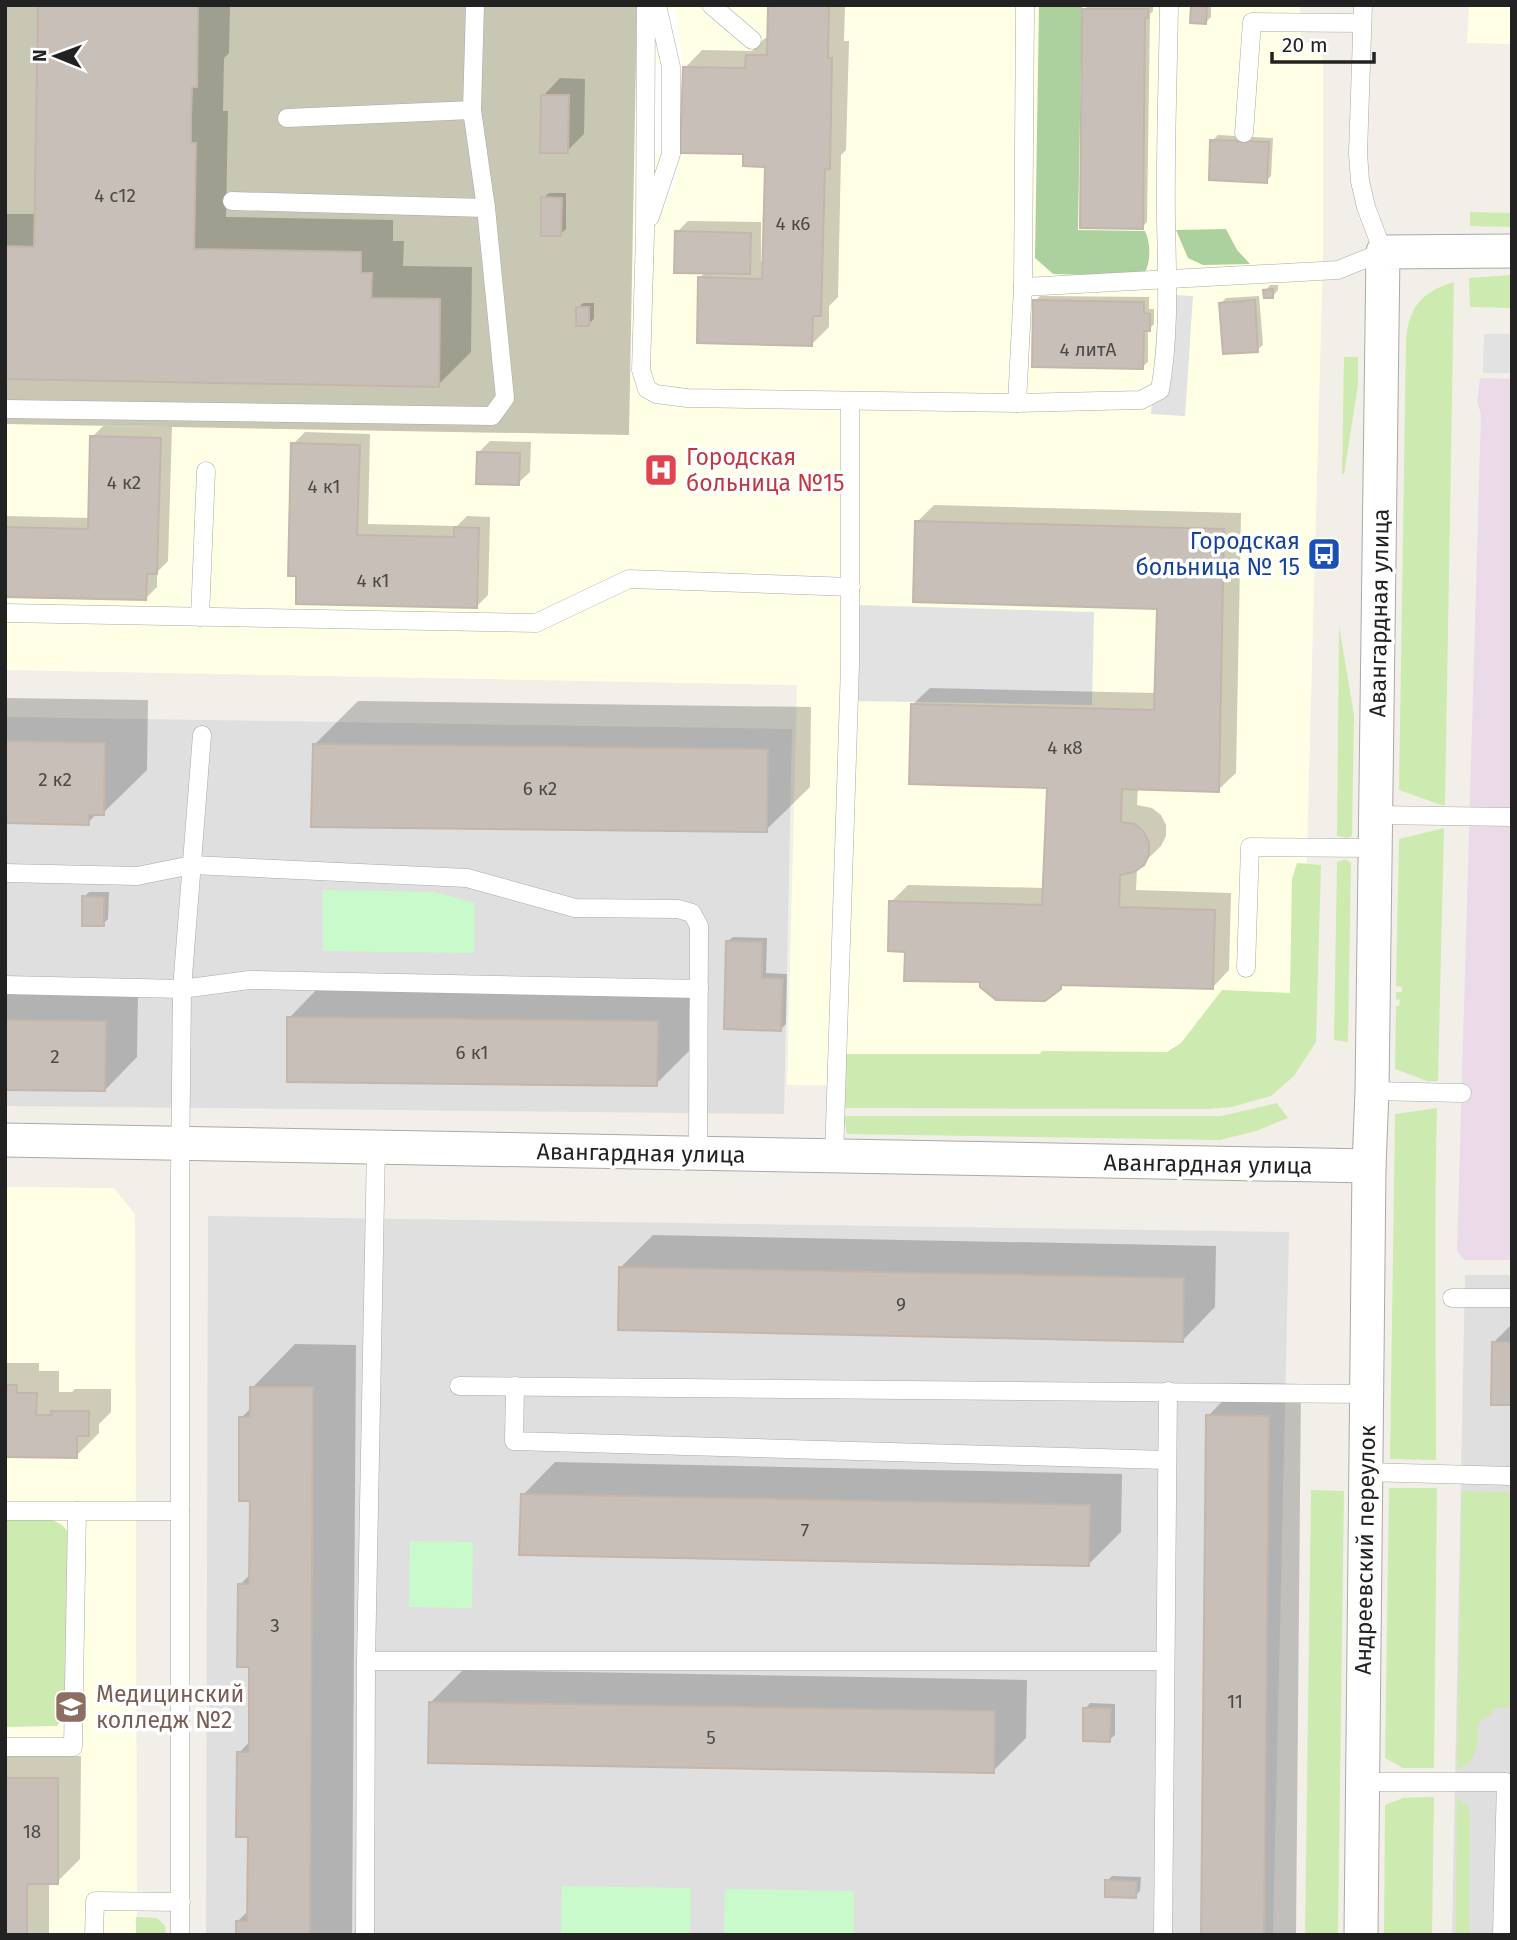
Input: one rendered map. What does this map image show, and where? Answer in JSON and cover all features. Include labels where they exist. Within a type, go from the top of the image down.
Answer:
[{"type":"street","points":[[1383,252],[1512,251]]},
{"type":"street","name":"Авангардная улица","points":[[5,1140],[1369,1166],[1376,848],[1383,252]]},
{"type":"street","name":"Андреевский переулок","points":[[1361,1935],[1369,1166]]},
{"type":"lane","points":[[5,409],[492,416],[505,398],[486,208],[472,110],[475,5]]},
{"type":"lane","points":[[646,5],[645,233],[641,370],[647,389],[656,394],[679,397],[1017,403],[1141,400],[1160,390],[1164,367],[1168,281],[1166,219],[1169,5]]},
{"type":"lane","points":[[645,233],[671,154],[671,66],[657,5]]},
{"type":"lane","points":[[711,5],[752,40]]},
{"type":"lane","points":[[1017,403],[1023,287],[1026,5]]},
{"type":"lane","points":[[1023,287],[1338,270],[1383,252],[1366,207],[1360,181],[1358,153],[1363,14],[1252,22],[1244,133]]},
{"type":"lane","points":[[287,118],[472,110]]},
{"type":"lane","points":[[232,201],[486,208]]},
{"type":"lane","points":[[834,1157],[850,678],[850,402]]},
{"type":"lane","points":[[200,617],[206,471]]},
{"type":"lane","points":[[5,613],[536,622],[629,579],[851,587]]},
{"type":"lane","points":[[180,1935],[182,989],[202,735]]},
{"type":"lane","points":[[1376,815],[1512,817]]},
{"type":"lane","points":[[1246,968],[1250,847],[1376,848]]},
{"type":"lane","points":[[5,873],[137,876],[192,864],[467,878],[575,908],[678,909],[692,913],[699,926],[698,1154]]},
{"type":"lane","points":[[5,985],[182,989],[249,981],[699,989]]},
{"type":"lane","points":[[1372,1091],[1462,1093]]},
{"type":"lane","points":[[365,1935],[366,1661],[376,1148]]},
{"type":"lane","points":[[1452,1298],[1512,1297]]},
{"type":"lane","points":[[458,1386],[1367,1394]]},
{"type":"lane","points":[[515,1387],[513,1441],[1166,1460]]},
{"type":"lane","points":[[1163,1935],[1168,1391]]},
{"type":"lane","points":[[1365,1472],[1512,1476]]},
{"type":"lane","points":[[5,1511],[180,1511]]},
{"type":"lane","points":[[5,1747],[73,1747],[77,1511]]},
{"type":"lane","points":[[366,1661],[1165,1661]]},
{"type":"lane","points":[[1363,1782],[1506,1782],[1502,1935]]},
{"type":"lane","points":[[94,1935],[95,1901],[180,1902]]},
{"type":"shaded area","name":"Городская больница №15","points":[[5,5],[1302,5],[1301,41],[1316,45],[1323,59],[1323,255],[1302,1034],[1254,1090],[787,1085],[797,685],[5,670]]},
{"type":"shaded area","points":[[5,5],[637,5],[629,435],[5,424]]},
{"type":"shaded area","points":[[1469,5],[1512,5],[1512,44],[1467,43]]},
{"type":"shaded area","points":[[1159,294],[1193,296],[1185,416],[1151,414]]},
{"type":"shaded area","points":[[1484,334],[1512,334],[1512,373],[1483,373]]},
{"type":"shaded area","points":[[1480,378],[1512,379],[1512,1260],[1464,1260],[1457,1251],[1481,414],[1477,401]]},
{"type":"shaded area","points":[[857,605],[1094,612],[1092,705],[855,701]]},
{"type":"shaded area","points":[[5,717],[792,729],[784,1114],[5,1106]]},
{"type":"shaded area","name":"Медицинский колледж №2","points":[[5,1187],[114,1188],[135,1214],[137,1935],[5,1935]]},
{"type":"shaded area","points":[[208,1216],[1289,1232],[1273,1935],[206,1935]]},
{"type":"shaded area","points":[[1465,1275],[1512,1275],[1512,1935],[1452,1935]]},
{"type":"green space","points":[[1039,5],[1082,5],[1078,230],[1145,231],[1149,253],[1144,274],[1053,274],[1035,258]]},
{"type":"green space","points":[[1470,212],[1512,213],[1512,227],[1470,226]]},
{"type":"green space","points":[[1226,229],[1237,250],[1250,264],[1203,265],[1188,258],[1176,230]]},
{"type":"green space","points":[[1512,275],[1512,308],[1470,307],[1469,278]]},
{"type":"green space","points":[[1454,282],[1445,805],[1441,805],[1399,790],[1406,341],[1410,319],[1418,303],[1433,291]]},
{"type":"green space","points":[[1344,357],[1358,357],[1358,385],[1342,474]]},
{"type":"green space","points":[[1339,626],[1354,715],[1352,836],[1347,838],[1337,836]]},
{"type":"green space","points":[[1444,828],[1438,1081],[1427,1081],[1395,1069],[1396,1006],[1399,1006],[1400,1000],[1396,999],[1396,992],[1402,992],[1402,987],[1396,986],[1399,839]]},
{"type":"green space","points":[[1345,859],[1351,863],[1348,1042],[1334,1040],[1337,862]]},
{"type":"green space","points":[[1297,863],[1321,865],[1316,1042],[1294,1076],[1271,1096],[1232,1107],[1207,1109],[845,1108],[846,1054],[1167,1052],[1181,1043],[1222,990],[1290,993],[1292,879]]},
{"type":"green space","points":[[322,890],[434,892],[475,903],[474,953],[323,951]]},
{"type":"green space","points":[[1277,1103],[1288,1118],[1256,1131],[1220,1140],[847,1134],[844,1116],[1221,1116]]},
{"type":"green space","points":[[1437,1108],[1436,1460],[1390,1459],[1395,1114]]},
{"type":"green space","points":[[1389,1488],[1437,1488],[1434,1768],[1403,1768],[1385,1758]]},
{"type":"green space","points":[[1311,1490],[1344,1491],[1338,1935],[1305,1935]]},
{"type":"green space","points":[[1462,1491],[1512,1492],[1512,1708],[1495,1708],[1478,1723],[1476,1750],[1470,1762],[1457,1769]]},
{"type":"green space","points":[[5,1519],[51,1520],[65,1528],[69,1535],[66,1708],[63,1719],[57,1726],[5,1727]]},
{"type":"green space","points":[[410,1541],[473,1542],[472,1608],[409,1607]]},
{"type":"green space","points":[[1434,1797],[1432,1935],[1384,1935],[1385,1805],[1403,1798]]},
{"type":"green space","points":[[1457,1798],[1467,1806],[1470,1814],[1469,1935],[1456,1935]]},
{"type":"green space","points":[[562,1886],[691,1888],[690,1935],[561,1935]]},
{"type":"green space","points":[[725,1889],[854,1891],[854,1935],[724,1935]]},
{"type":"green space","points":[[136,1917],[157,1918],[165,1926],[166,1935],[136,1935]]},
{"type":"pier","points":[[675,8],[683,67],[680,153],[676,180],[666,206],[649,200],[662,153],[650,153],[652,65],[662,64],[656,18]]},
{"type":"building","points":[[38,5],[198,5],[197,87],[192,87],[191,115],[191,143],[196,143],[194,249],[361,252],[361,273],[372,273],[371,298],[440,299],[439,387],[5,379],[5,246],[34,247]]},
{"type":"building","points":[[768,5],[829,5],[828,58],[832,58],[830,169],[825,169],[821,316],[813,316],[812,346],[697,343],[698,277],[762,279],[765,167],[743,166],[743,154],[680,153],[683,67],[745,68],[746,55],[767,55]]},
{"type":"building","points":[[1191,5],[1207,5],[1206,24],[1190,23]]},
{"type":"building","points":[[1082,9],[1148,9],[1148,18],[1145,18],[1143,229],[1080,228]]},
{"type":"building","points":[[541,95],[569,95],[568,153],[540,153]]},
{"type":"building","points":[[1210,140],[1269,142],[1267,183],[1209,180]]},
{"type":"building","points":[[541,197],[562,198],[561,236],[541,236]]},
{"type":"building","points":[[675,231],[751,233],[750,274],[674,273]]},
{"type":"building","points":[[1273,289],[1273,298],[1264,298],[1263,290]]},
{"type":"building","points":[[1033,300],[1144,302],[1144,313],[1150,314],[1150,331],[1144,331],[1143,369],[1032,367]]},
{"type":"building","points":[[1255,300],[1258,352],[1223,354],[1219,303]]},
{"type":"building","points":[[576,307],[589,307],[589,326],[576,326]]},
{"type":"building","points":[[90,436],[161,438],[157,574],[147,574],[146,600],[5,597],[5,527],[88,529]]},
{"type":"building","points":[[291,443],[360,445],[357,535],[454,537],[454,527],[479,528],[477,608],[296,604],[296,576],[288,576]]},
{"type":"building","points":[[477,452],[520,453],[519,485],[476,484]]},
{"type":"building","points":[[915,521],[1224,529],[1219,792],[1122,789],[1121,822],[1135,824],[1144,832],[1149,843],[1149,855],[1144,865],[1134,872],[1120,875],[1119,907],[1215,910],[1213,989],[1061,985],[1061,989],[1045,1001],[996,1000],[980,987],[980,982],[904,981],[905,952],[888,951],[889,901],[1042,905],[1047,788],[909,784],[911,704],[1154,710],[1157,609],[913,602]]},
{"type":"building","points":[[5,741],[105,743],[104,815],[89,815],[89,825],[5,823]]},
{"type":"building","points":[[313,744],[768,749],[767,832],[311,827]]},
{"type":"building","points":[[82,896],[104,897],[104,926],[82,926]]},
{"type":"building","points":[[726,941],[762,942],[762,978],[783,979],[781,1031],[724,1029]]},
{"type":"building","points":[[287,1017],[658,1021],[657,1086],[287,1082]]},
{"type":"building","points":[[5,1020],[106,1021],[105,1091],[5,1090]]},
{"type":"building","points":[[619,1267],[1184,1278],[1183,1342],[618,1330]]},
{"type":"building","points":[[1492,1342],[1512,1342],[1512,1405],[1491,1405]]},
{"type":"building","points":[[5,1385],[17,1385],[17,1393],[37,1393],[36,1415],[51,1415],[51,1411],[89,1411],[89,1436],[77,1436],[77,1458],[5,1457]]},
{"type":"building","points":[[250,1387],[313,1387],[310,1935],[236,1935],[236,1921],[247,1921],[248,1837],[236,1837],[237,1752],[249,1752],[249,1667],[237,1667],[238,1584],[249,1584],[250,1501],[239,1501],[239,1417],[250,1417]]},
{"type":"building","points":[[1206,1415],[1269,1416],[1264,1935],[1201,1935]]},
{"type":"building","points":[[521,1494],[1090,1505],[1089,1566],[519,1555]]},
{"type":"building","points":[[429,1702],[995,1711],[994,1773],[428,1763]]},
{"type":"building","points":[[1083,1708],[1111,1708],[1110,1742],[1083,1741]]},
{"type":"building","points":[[5,1778],[58,1778],[58,1884],[27,1884],[27,1935],[5,1935]]},
{"type":"building","points":[[1105,1880],[1137,1881],[1136,1898],[1105,1897]]},
{"type":"place","name":"Городская больница №15","points":[[661,470]]},
{"type":"place","name":"Городская больница № 15","points":[[1324,554]]},
{"type":"place","name":"Медицинский колледж №2","points":[[71,1707]]}]
